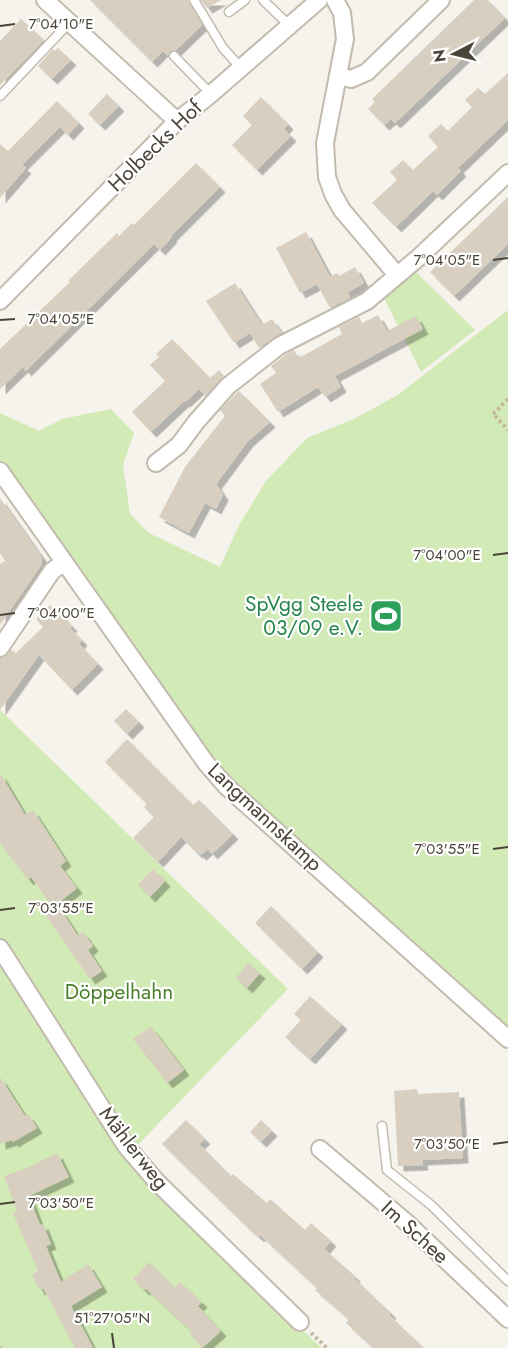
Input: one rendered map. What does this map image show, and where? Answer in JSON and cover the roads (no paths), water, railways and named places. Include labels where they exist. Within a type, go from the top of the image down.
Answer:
[{"type":"street","points":[[45,0],[177,122]]},
{"type":"street","name":"Holbecks Hof","points":[[0,301],[177,122],[319,0]]},
{"type":"street","points":[[335,0],[342,13],[345,39],[325,143],[327,177],[342,210],[397,275]]},
{"type":"street","points":[[338,76],[351,79],[367,72],[441,0]]},
{"type":"street","points":[[156,464],[179,445],[228,386],[279,346],[368,301],[418,258],[508,173]]},
{"type":"street","name":"Langmannskamp","points":[[0,471],[188,739],[226,786],[508,1039]]},
{"type":"street","points":[[0,648],[52,571],[63,562]]},
{"type":"street","name":"Mählerweg","points":[[0,948],[126,1146],[157,1182],[300,1322]]},
{"type":"street","name":"Im Schee","points":[[320,1149],[406,1222],[508,1319]]},
{"type":"lane","points":[[194,0],[223,48],[241,68]]},
{"type":"lane","points":[[229,12],[245,0]]},
{"type":"lane","points":[[263,0],[290,26]]},
{"type":"lane","points":[[0,96],[69,23]]},
{"type":"lane","points":[[174,56],[211,94]]},
{"type":"lane","points":[[382,1126],[387,1170],[431,1205],[508,1281]]},
{"type":"place","name":"SpVgg Steele 03/09 e.V.","points":[[386,616]]},
{"type":"park label","name":"Döppelhahn","points":[[119,992]]}]
